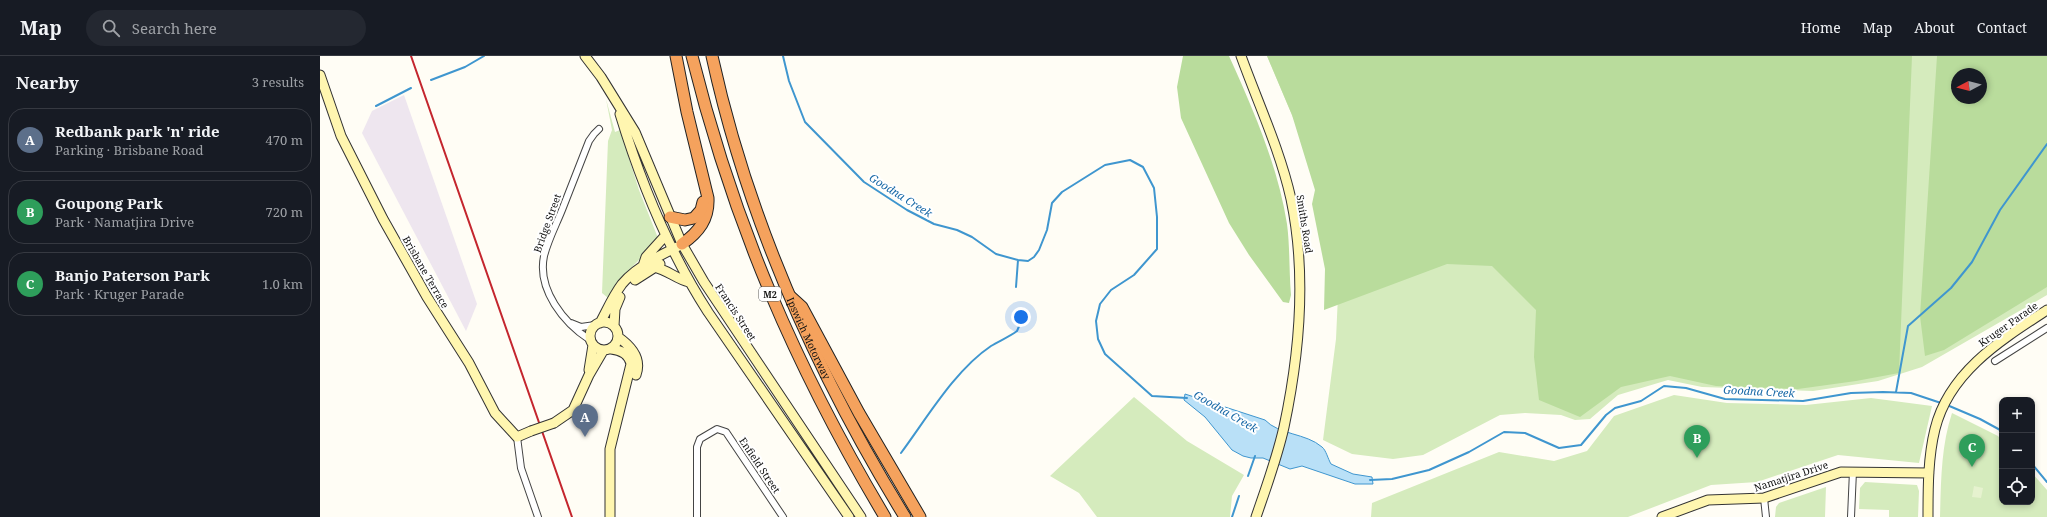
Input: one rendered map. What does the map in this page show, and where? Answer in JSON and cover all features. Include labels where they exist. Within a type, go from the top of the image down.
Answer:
[{"type":"highway","points":[[676,56],[700,168],[708,193],[707,213],[698,232],[682,244]]},
{"type":"highway","name":"Ipswich Motorway","points":[[692,56],[723,167],[745,231],[770,295],[820,403],[885,517]]},
{"type":"highway","name":"Ipswich Motorway","points":[[712,56],[725,108],[747,183],[789,295],[818,361],[848,420],[905,517]]},
{"type":"highway","points":[[670,217],[688,220],[699,214],[704,198],[700,168]]},
{"type":"highway","points":[[789,295],[802,307],[859,413],[920,517]]},
{"type":"main road","name":"Francis Street","points":[[585,56],[601,77],[641,144],[682,244],[722,312],[861,517]]},
{"type":"main road","name":"Smiths Road","points":[[1241,56],[1283,168],[1291,199],[1301,275],[1301,313],[1298,347],[1288,403],[1269,466],[1256,517]]},
{"type":"main road","name":"Brisbane Terrace","points":[[320,75],[330,108]]},
{"type":"main road","name":"Brisbane Terrace","points":[[320,88],[360,176],[423,290],[469,363],[495,413],[517,437]]},
{"type":"main road","name":"Francis Street","points":[[618,106],[646,191],[665,236],[689,282],[849,517]]},
{"type":"main road","points":[[644,266],[646,257],[665,236]]},
{"type":"main road","points":[[623,400],[637,373],[638,362],[633,350],[618,337],[614,326],[615,309],[622,293],[634,281],[682,244]]},
{"type":"main road","points":[[589,375],[591,343],[590,332],[597,324],[622,285],[644,266],[673,252]]},
{"type":"main road","points":[[654,267],[666,271],[678,280],[689,282]]},
{"type":"main road","name":"Kruger Parade","points":[[1929,473],[1932,439],[1941,411],[1950,393],[1987,351],[2047,310]]},
{"type":"main road","points":[[597,324],[610,323],[614,326]]},
{"type":"main road","points":[[517,437],[554,423],[564,418],[573,410],[589,375],[607,350],[617,342],[618,337]]},
{"type":"main road","points":[[591,343],[607,350],[622,351],[628,355],[631,361],[631,368],[610,449],[610,517]]},
{"type":"main road","name":"Smiths Road","points":[[1250,517],[1269,466]]},
{"type":"main road","name":"Namatjira Drive","points":[[1668,516],[1708,500],[1764,498],[1832,474],[1853,471],[1929,473]]},
{"type":"main road","points":[[1928,517],[1929,473]]},
{"type":"street","name":"Bridge Street","points":[[591,343],[575,329],[555,305],[547,288],[543,269],[544,256],[589,141],[594,134],[600,130]]},
{"type":"street","points":[[571,323],[581,327],[597,324]]},
{"type":"street","points":[[1995,362],[2047,328]]},
{"type":"street","name":"Enfield Street","points":[[697,517],[697,447],[700,439],[717,429],[726,432],[783,517]]},
{"type":"street","points":[[517,437],[521,468],[538,517]]},
{"type":"street","points":[[1851,517],[1853,471]]},
{"type":"street","points":[[1764,498],[1766,517]]},
{"type":"shaded area","points":[[404,95],[477,304],[466,331],[362,133],[372,111]]},
{"type":"green space","points":[[1183,56],[1229,56],[1247,96],[1264,138],[1283,202],[1289,242],[1291,295],[1289,303],[1283,302],[1249,255],[1229,223],[1181,118],[1177,87]]},
{"type":"green space","points":[[1267,56],[2047,56],[2047,295],[1922,367],[1878,381],[1813,391],[1702,387],[1668,380],[1618,395],[1590,419],[1575,420],[1561,415],[1525,413],[1500,415],[1423,455],[1393,459],[1352,454],[1323,440],[1336,339],[1339,273],[1319,179]]},
{"type":"green space","points":[[1267,56],[1912,56],[1899,373],[1798,389],[1716,386],[1670,376],[1621,387],[1580,417],[1539,400],[1534,357],[1536,310],[1492,266],[1447,264],[1324,310],[1325,269],[1312,204],[1315,190],[1292,115]]},
{"type":"green space","points":[[1937,56],[2047,56],[2047,287],[1944,350],[1925,356],[1920,316]]},
{"type":"green space","points":[[606,99],[615,132],[620,130],[639,190],[658,238],[657,242],[654,240],[652,243],[654,245],[619,280],[608,298],[602,293],[608,141],[612,130]]},
{"type":"green space","points":[[1674,395],[1727,403],[1806,405],[1871,398],[1932,406],[1919,463],[1838,455],[1757,482],[1711,485],[1628,517],[1371,517],[1372,503],[1499,452],[1554,461],[1587,451],[1614,416]]},
{"type":"green space","points":[[1134,397],[1187,441],[1244,475],[1232,496],[1230,517],[1097,517],[1079,493],[1050,476]]},
{"type":"green space","points":[[1952,413],[1998,436],[1999,505],[2035,505],[2035,476],[2047,490],[2047,517],[1940,517],[1941,477],[1948,426]]},
{"type":"green space","points":[[1865,482],[1917,485],[1919,491],[1918,517],[1889,517],[1889,510],[1859,509],[1860,488]]},
{"type":"green space","points":[[1974,486],[1983,488],[1981,498],[1972,497]]},
{"type":"green space","points":[[1826,487],[1825,517],[1775,517],[1776,507],[1779,503]]},
{"type":"water","points":[[1185,394],[1265,420],[1278,429],[1316,442],[1326,452],[1331,464],[1353,474],[1372,477],[1373,484],[1355,484],[1302,466],[1290,469],[1263,458],[1243,456],[1232,450],[1205,417],[1184,400]]},
{"type":"waterway","points":[[431,80],[465,67],[484,56]]},
{"type":"waterway","name":"Goodna Creek","points":[[783,56],[789,81],[805,122],[864,182],[907,210],[934,224],[957,230],[972,237],[996,254],[1028,261],[1034,257],[1039,250],[1047,230],[1052,203],[1062,192],[1105,165],[1130,160],[1143,167],[1154,188],[1157,217],[1157,249],[1134,275],[1111,290],[1100,304],[1096,321],[1098,339],[1105,354],[1152,396],[1187,398]]},
{"type":"waterway","points":[[376,106],[411,88]]},
{"type":"waterway","points":[[1896,392],[1908,326],[1951,288],[1972,262],[2000,210],[2047,144]]},
{"type":"waterway","points":[[1016,287],[1018,260]]},
{"type":"waterway","points":[[901,453],[942,395],[965,368],[991,346],[1017,331],[1020,324]]},
{"type":"waterway","name":"Goodna Creek","points":[[1370,480],[1392,479],[1429,470],[1469,452],[1504,432],[1525,433],[1559,448],[1581,445],[1606,415],[1615,408],[1641,401],[1664,386],[1686,388],[1725,399],[1803,401],[1851,393],[1883,392],[1911,393],[1941,403]]},
{"type":"waterway","name":"Goodna Creek","points":[[1947,405],[1980,419],[1999,429]]},
{"type":"waterway","points":[[1248,476],[1255,456]]},
{"type":"waterway","name":"Goodna Creek","points":[[2035,468],[2047,482]]},
{"type":"waterway","points":[[1232,517],[1239,496]]},
{"type":"railway","points":[[411,56],[572,517]]},
{"type":"place","name":"Redbank park 'n' ride","points":[[585,437]]},
{"type":"place","name":"Goupong Park","points":[[1697,458]]},
{"type":"place","name":"Banjo Paterson Park","points":[[1972,467]]}]
